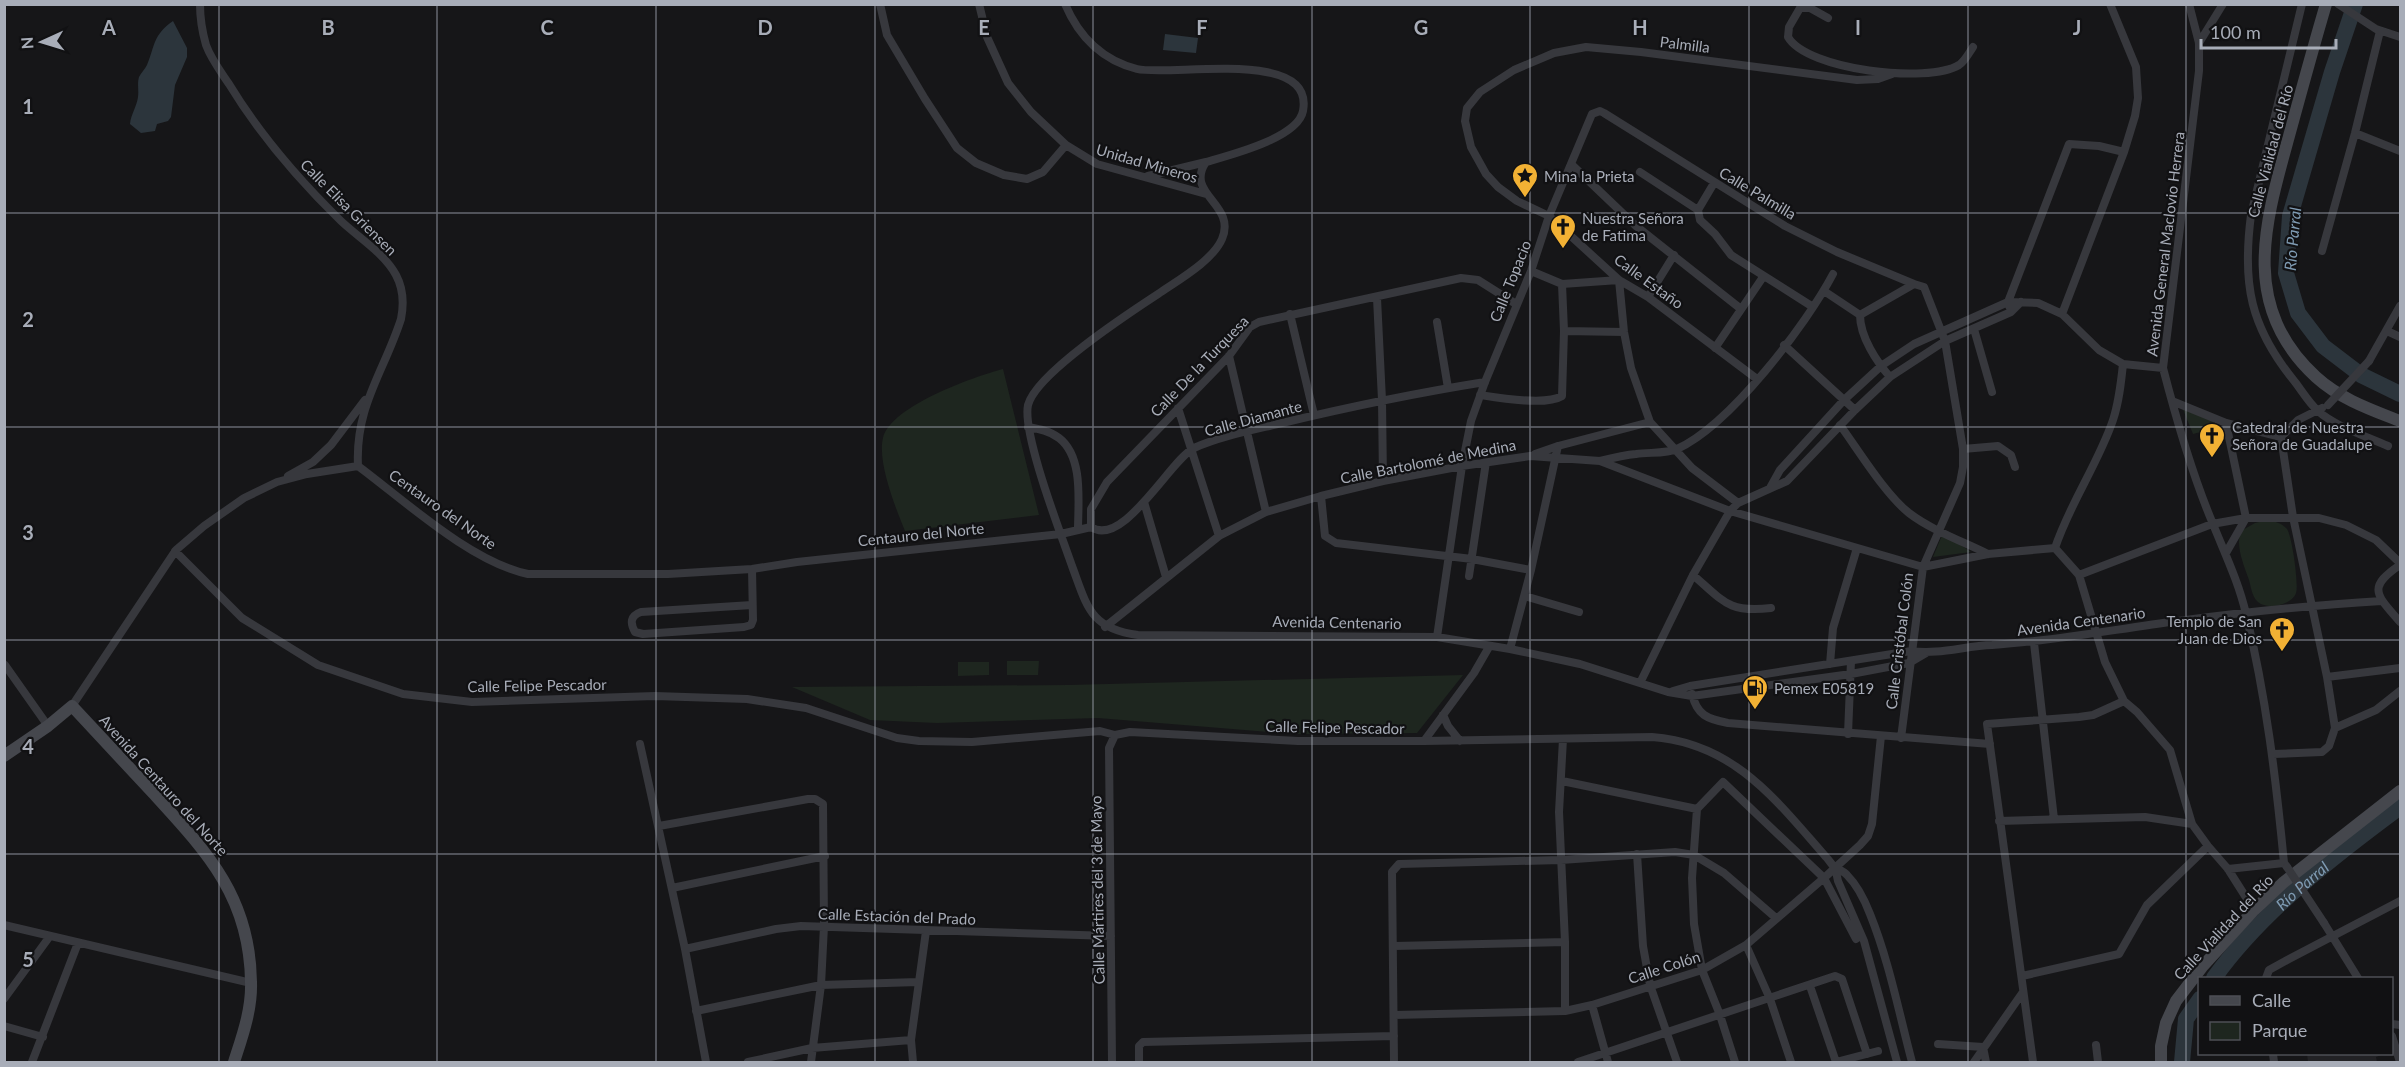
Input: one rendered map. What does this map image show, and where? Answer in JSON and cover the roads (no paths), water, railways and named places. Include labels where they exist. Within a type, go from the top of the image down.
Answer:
[{"type":"main road","name":"Calle Vialidad del Río","points":[[2326,4],[2270,206],[2263,253],[2266,281],[2277,322],[2286,340],[2317,378],[2343,397],[2400,422]]},
{"type":"main road","points":[[4,756],[48,726],[72,706]]},
{"type":"main road","name":"Avenida Centauro del Norte","points":[[72,706],[189,832],[218,867],[240,914],[247,940],[251,983],[246,1022],[234,1062]]},
{"type":"main road","name":"Calle Vialidad del Río","points":[[2161,1062],[2161,1046],[2166,1023],[2176,1001],[2202,967],[2254,910],[2284,882],[2400,791]]},
{"type":"street","name":"Calle Elisa Griensen","points":[[200,4],[200,19],[212,58],[279,156],[340,219],[386,261],[397,276],[402,295],[401,319],[368,395],[359,432],[358,466]]},
{"type":"street","points":[[880,4],[887,35],[925,99],[957,148],[976,163],[1004,175],[1027,179],[1043,172],[1066,145]]},
{"type":"street","name":"Unidad Mineros","points":[[979,4],[987,37],[1008,83],[1031,112],[1066,145],[1097,164],[1206,194]]},
{"type":"street","name":"Unidad Mineros","points":[[1065,4],[1082,36],[1095,49],[1137,69],[1268,71],[1288,78],[1299,86],[1302,92],[1303,112],[1294,127],[1248,148],[1206,162],[1200,177],[1206,194]]},
{"type":"street","points":[[2062,314],[2124,152],[2135,116],[2138,82],[2136,67],[2110,4]]},
{"type":"street","name":"Avenida General Maclovio Herrera","points":[[2189,4],[2199,43],[2197,99],[2163,368],[2212,524],[2226,553],[2246,613],[2273,754],[2286,865]]},
{"type":"street","points":[[2199,43],[2223,4]]},
{"type":"street","points":[[2302,4],[2257,188],[2247,248],[2247,270],[2255,314],[2270,350],[2318,411],[2333,421],[2388,446]]},
{"type":"street","points":[[2338,4],[2378,30],[2400,37]]},
{"type":"street","points":[[1828,18],[1810,8],[1800,8],[1788,27],[1788,37],[1802,50],[1834,63],[1892,74],[1950,68],[1959,64],[1973,47]]},
{"type":"street","points":[[2322,251],[2355,133],[2378,30]]},
{"type":"street","name":"Palmilla","points":[[1465,121],[1471,100],[1480,92],[1514,70],[1537,59],[1574,48],[1599,47],[1631,50],[1857,80],[1878,79],[1892,74]]},
{"type":"street","name":"Calle Topacio","points":[[1437,637],[1462,466],[1471,421],[1531,271],[1549,216],[1590,118],[1596,112]]},
{"type":"street","name":"Calle Palmilla","points":[[1596,112],[1604,113],[1714,183],[1813,241],[1916,284]]},
{"type":"street","name":"Calle Estaño","points":[[1465,121],[1471,147],[1486,174],[1517,201],[1549,216],[1619,280],[1648,297],[1757,379]]},
{"type":"street","points":[[2355,133],[2400,151]]},
{"type":"street","points":[[2011,312],[2007,302],[2069,144],[2099,146],[2124,152]]},
{"type":"street","points":[[1146,176],[1206,162]]},
{"type":"street","points":[[1571,165],[1636,226],[1742,309]]},
{"type":"street","points":[[1640,172],[1698,210]]},
{"type":"street","points":[[1714,183],[1698,210],[1700,220],[1716,234],[1731,255],[1813,308]]},
{"type":"street","points":[[1105,627],[1095,619],[1087,607],[1061,534],[1028,427],[1028,406],[1034,392],[1051,373],[1109,327],[1203,263],[1222,239],[1225,219],[1221,209],[1206,194]]},
{"type":"street","points":[[1648,297],[1674,255]]},
{"type":"street","points":[[1531,271],[1562,284],[1619,280],[1624,332],[1634,377],[1650,422],[1702,476],[1738,503]]},
{"type":"street","points":[[1600,461],[1676,450],[1727,412],[1757,379],[1813,308],[1833,274]]},
{"type":"street","points":[[1715,348],[1763,277]]},
{"type":"street","name":"Calle De la Turquesa","points":[[1091,527],[1090,509],[1100,490],[1229,356],[1250,327],[1267,319],[1377,298],[1461,278],[1478,280],[1516,304]]},
{"type":"street","points":[[1480,395],[1509,399],[1553,400],[1559,398],[1563,393],[1562,284]]},
{"type":"street","points":[[1860,315],[1916,284],[1924,287],[1945,341]]},
{"type":"street","points":[[1824,291],[1860,315],[1862,329],[1881,366],[1890,377]]},
{"type":"street","points":[[1377,298],[1383,481]]},
{"type":"street","points":[[1770,488],[1779,470],[1844,400],[1881,366],[1914,344],[1941,330],[2007,302],[2038,303],[2062,314],[2099,350],[2123,364],[2163,368]]},
{"type":"street","points":[[1640,683],[1693,575],[1730,511],[1738,503],[1787,481],[1890,377],[1945,341],[2011,312],[2021,302]]},
{"type":"street","points":[[2281,437],[2298,420],[2328,405],[2369,361],[2400,306]]},
{"type":"street","points":[[1290,314],[1314,416]]},
{"type":"street","points":[[1437,322],[1448,388]]},
{"type":"street","points":[[1974,329],[1992,392]]},
{"type":"street","points":[[1564,331],[1624,332]]},
{"type":"street","points":[[2387,331],[2400,338]]},
{"type":"street","name":"Calle Cristóbal Colón","points":[[1901,738],[1923,567],[1960,483],[1963,466],[1963,449],[1945,341]]},
{"type":"street","points":[[1784,345],[1855,410]]},
{"type":"street","points":[[1229,356],[1266,512]]},
{"type":"street","points":[[2055,548],[2064,520],[2114,418],[2123,364]]},
{"type":"street","name":"Calle Diamante","points":[[1061,534],[1091,527],[1096,531],[1109,530],[1144,502],[1192,449],[1246,432],[1382,400],[1485,382]]},
{"type":"street","points":[[72,706],[175,551],[244,498],[313,462],[331,445],[368,395]]},
{"type":"street","points":[[2172,401],[2226,423],[2281,437]]},
{"type":"street","points":[[1178,408],[1219,536]]},
{"type":"street","points":[[1530,456],[1558,446],[1650,422]]},
{"type":"street","points":[[2226,423],[2246,518],[2226,553]]},
{"type":"street","points":[[1840,425],[1907,512],[1989,554]]},
{"type":"street","points":[[1028,427],[1057,436],[1069,450],[1078,483],[1078,530]]},
{"type":"street","points":[[2273,754],[2322,752],[2329,746],[2335,728],[2327,677],[2293,517],[2281,437]]},
{"type":"street","points":[[1810,438],[1819,448]]},
{"type":"street","points":[[1510,649],[1525,596],[1558,446]]},
{"type":"street","points":[[1963,449],[1998,446],[2011,455],[2015,466]]},
{"type":"street","name":"Calle Bartolomé de Medina","points":[[1105,627],[1219,536],[1266,512],[1383,481],[1530,456],[1600,461],[1730,511],[1923,567]]},
{"type":"street","points":[[1469,576],[1486,462]]},
{"type":"street","points":[[277,482],[308,474],[358,466]]},
{"type":"street","name":"Centauro del Norte","points":[[358,466],[473,551],[512,571],[528,574],[668,574],[752,569],[797,562],[1061,534]]},
{"type":"street","points":[[1321,496],[1323,529],[1328,539],[1336,543],[1472,559],[1531,570]]},
{"type":"street","points":[[1144,502],[1166,577]]},
{"type":"street","points":[[2079,575],[2212,524],[2246,518],[2319,518],[2360,530],[2384,545],[2400,564],[2379,583],[2382,601],[2400,622]]},
{"type":"street","points":[[1830,664],[1833,628],[1857,548]]},
{"type":"street","points":[[1923,567],[1989,554],[2055,548]]},
{"type":"street","points":[[2055,548],[2079,575],[2105,662],[2124,701],[2137,711],[2170,750],[2192,824],[2228,868],[2254,910]]},
{"type":"street","name":"Calle Felipe Pescador","points":[[175,551],[242,618],[318,665],[403,694],[472,702],[655,696],[723,697],[806,708],[868,730],[919,741],[972,742],[1101,731],[1115,735],[1131,732],[1298,741],[1424,741],[1474,673],[1489,647]]},
{"type":"street","points":[[752,569],[753,620],[751,625],[643,634],[635,632],[632,626],[634,615],[641,612],[752,605]]},
{"type":"street","points":[[1693,575],[1734,608],[1750,610],[1771,608]]},
{"type":"street","points":[[1525,596],[1579,612]]},
{"type":"street","name":"Avenida Centenario","points":[[1668,692],[1690,686],[1911,651],[1926,653],[2034,642],[2096,635],[2177,621],[2312,605],[2382,601]]},
{"type":"street","name":"Avenida Centenario","points":[[1105,627],[1118,633],[1138,635],[1437,637],[1580,664],[1668,692],[1692,696],[1851,674],[1909,663],[1926,653]]},
{"type":"street","points":[[2034,642],[2054,819]]},
{"type":"street","points":[[1848,734],[1851,661]]},
{"type":"street","points":[[5,665],[48,726]]},
{"type":"street","points":[[2327,677],[2400,668]]},
{"type":"street","points":[[1775,674],[1777,685]]},
{"type":"street","points":[[1709,683],[1711,694]]},
{"type":"street","points":[[1690,686],[1699,713],[1717,721],[1848,734],[1990,744]]},
{"type":"street","points":[[2335,728],[2376,710],[2400,691]]},
{"type":"street","points":[[2033,1062],[1999,821],[1988,724],[2093,715],[2124,701]]},
{"type":"street","points":[[1443,715],[1448,726],[1460,741]]},
{"type":"street","name":"Calle Mártires del 3 de Mayo","points":[[1112,1062],[1109,748],[1115,735]]},
{"type":"street","name":"Calle Colón","points":[[1394,1015],[1565,1011],[1592,1005],[1702,970],[1746,945],[1824,878],[1868,836],[1872,824],[1881,736]]},
{"type":"street","points":[[1424,741],[1669,738],[1706,748],[1737,766],[1788,813],[1835,867],[1846,873],[1869,912],[1882,949],[1912,1062]]},
{"type":"street","points":[[1563,739],[1559,812],[1565,942],[1565,1011]]},
{"type":"street","points":[[640,744],[685,949],[706,1062]]},
{"type":"street","points":[[1562,781],[1697,808]]},
{"type":"street","points":[[1735,1062],[1702,970],[1693,914],[1697,808],[1723,783],[1824,878],[1856,939]]},
{"type":"street","points":[[658,826],[808,799],[815,799],[823,804],[824,926],[821,985],[811,1062]]},
{"type":"street","points":[[1999,821],[2145,817],[2192,824]]},
{"type":"street","points":[[2022,976],[2115,956],[2122,951],[2147,905],[2208,846]]},
{"type":"street","points":[[1394,1062],[1394,868],[1405,863],[1562,860],[1675,852],[1694,855],[1724,873],[1776,918]]},
{"type":"street","points":[[1637,854],[1643,946],[1650,985],[1669,1032],[1677,1062]]},
{"type":"street","points":[[672,888],[825,856]]},
{"type":"street","points":[[2228,868],[2286,865],[2357,977]]},
{"type":"street","points":[[1835,867],[1838,881],[1864,941],[1897,1062]]},
{"type":"street","points":[[2266,977],[2269,970],[2400,901]]},
{"type":"street","points":[[4,925],[251,983]]},
{"type":"street","name":"Calle Estación del Prado","points":[[685,949],[776,929],[824,926],[1111,936]]},
{"type":"street","points":[[913,1062],[910,1040],[926,931]]},
{"type":"street","points":[[4,999],[50,936]]},
{"type":"street","points":[[1394,946],[1565,942]]},
{"type":"street","points":[[32,1062],[78,943]]},
{"type":"street","points":[[1746,945],[1770,999],[1791,1062]]},
{"type":"street","points":[[1578,1062],[1606,1058],[1669,1032],[1834,976],[1842,979],[1868,1054]]},
{"type":"street","points":[[696,1011],[821,985],[918,982]]},
{"type":"street","points":[[1810,986],[1836,1062],[1878,1051]]},
{"type":"street","points":[[1974,1062],[2024,992]]},
{"type":"street","points":[[1592,1005],[1606,1058]]},
{"type":"street","points":[[4,1026],[43,1037]]},
{"type":"street","points":[[1139,1062],[1139,1046],[1143,1042],[1394,1036]]},
{"type":"street","points":[[748,1062],[812,1048],[910,1040]]},
{"type":"street","points":[[2393,1042],[2400,1062]]},
{"type":"street","points":[[1938,1044],[1983,1047]]},
{"type":"street","points":[[2096,1045],[2098,1062]]},
{"type":"street","points":[[1983,1047],[1986,1062]]},
{"type":"waterway","name":"Río Parral","points":[[2355,4],[2332,72],[2290,216],[2286,273],[2298,313],[2323,346],[2361,375],[2400,394]]},
{"type":"waterway","name":"Río Parral","points":[[2215,977],[2254,930],[2276,908],[2325,865],[2400,807]]},
{"type":"waterway","name":"Río Parral","points":[[2182,1062],[2186,1019],[2198,1002]]},
{"type":"place","name":"Mina la Prieta","points":[[1525,199]]},
{"type":"place","name":"Nuestra Señora de Fatima","points":[[1563,250]]},
{"type":"place","name":"Catedral de Nuestra Señora de Guadalupe","points":[[2212,459]]},
{"type":"place","name":"Templo de San Juan de Dios","points":[[2282,653]]},
{"type":"place","name":"Pemex E05819","points":[[1755,711]]}]
